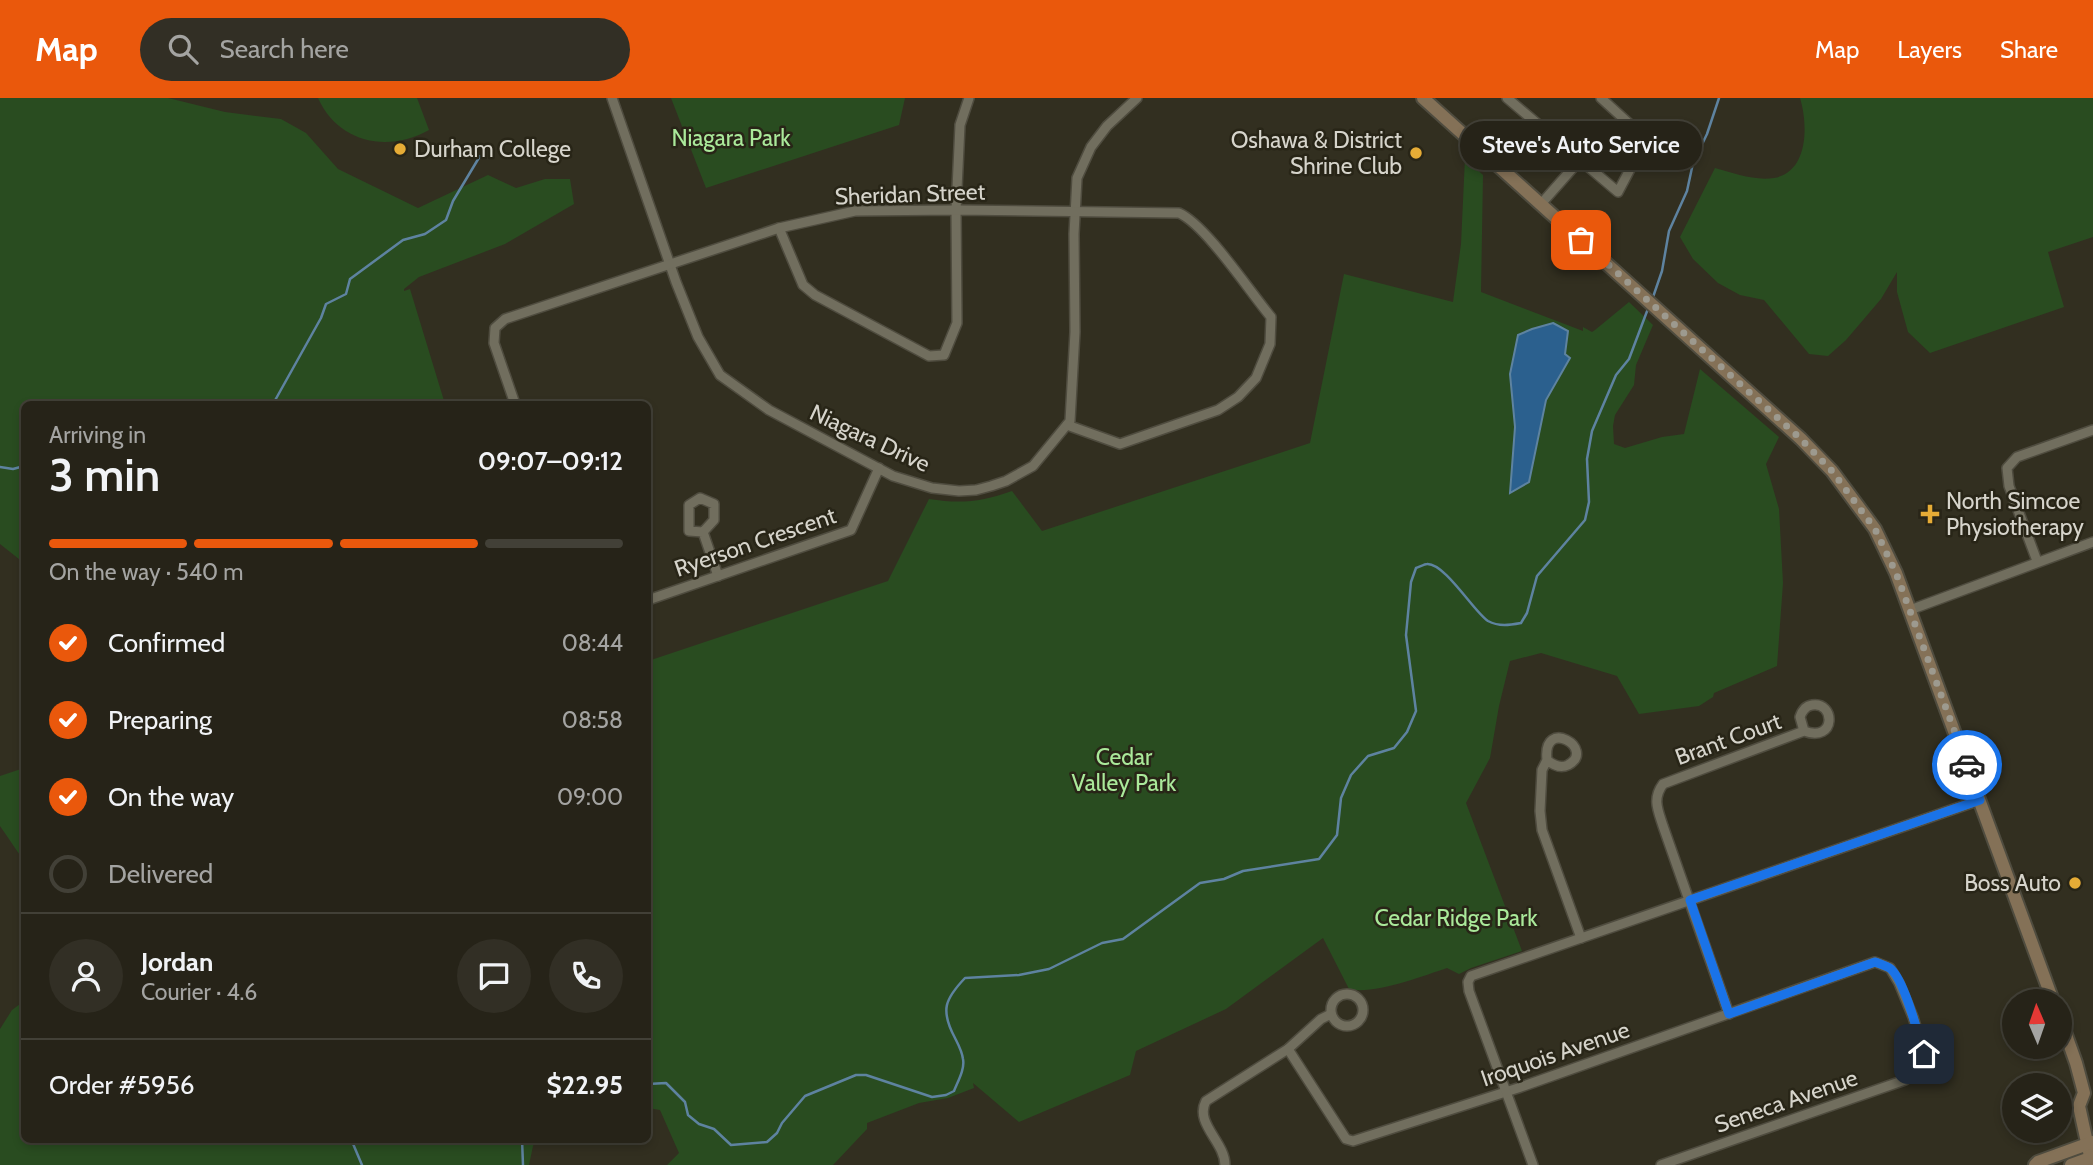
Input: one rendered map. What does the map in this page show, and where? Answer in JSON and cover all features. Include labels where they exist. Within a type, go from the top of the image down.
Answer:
[{"type":"main road","points":[[1423,98],[1801,439],[1832,471],[1875,529],[1910,610],[2049,989]]},
{"type":"main road","points":[[2071,1165],[2092,1160],[2079,1106],[2088,1097],[2072,1050]]},
{"type":"main road","points":[[2035,1165],[2090,1143]]},
{"type":"street","name":"Niagara Drive","points":[[612,98],[670,265],[698,337],[720,376],[769,410],[893,476],[932,488],[976,490],[1006,481],[1032,466],[1067,425]]},
{"type":"street","points":[[779,228],[803,285],[815,295],[929,356],[944,355],[957,323],[956,210],[960,119],[969,98]]},
{"type":"street","points":[[1067,425],[1070,421],[1073,389],[1077,178],[1091,147],[1107,126],[1138,98]]},
{"type":"street","points":[[1507,98],[1618,192],[1646,139],[1601,98]]},
{"type":"street","points":[[1541,204],[1579,160]]},
{"type":"street","name":"Sheridan Street","points":[[670,265],[779,228],[855,211],[1075,211],[1179,213],[1186,216],[1201,229],[1270,317],[1270,344],[1256,378],[1238,397],[1218,410],[1120,444],[1067,425]]},
{"type":"street","points":[[514,401],[494,343],[495,328],[505,319],[670,265]]},
{"type":"street","points":[[2038,561],[2009,486],[2007,468],[2017,457],[2093,430]]},
{"type":"street","name":"Ryerson Crescent","points":[[651,599],[851,530],[879,468]]},
{"type":"street","points":[[704,532],[718,576]]},
{"type":"street","points":[[1910,610],[2093,542]]},
{"type":"street","name":"Brant Court","points":[[1690,900],[1656,806],[1658,791],[1663,784],[1804,731]]},
{"type":"street","points":[[1547,760],[1542,769],[1541,823],[1581,938]]},
{"type":"street","points":[[1534,1165],[1469,991],[1469,978],[1477,972],[1980,800]]},
{"type":"street","points":[[1690,900],[1729,1014]]},
{"type":"street","name":"Iroquois Avenue","points":[[1289,1049],[1346,1139],[1353,1141],[1507,1091],[1875,962],[1890,968],[1899,983],[1924,1054],[1920,1069]]},
{"type":"street","points":[[1225,1165],[1225,1157],[1219,1143],[1202,1115],[1206,1101],[1289,1049],[1321,1019],[1331,1014]]},
{"type":"street","name":"Seneca Avenue","points":[[1661,1165],[1905,1080],[1920,1069]]},
{"type":"green space","points":[[0,98],[168,98],[225,112],[281,119],[306,133],[338,169],[418,208],[488,175],[516,188],[545,179],[570,179],[574,204],[505,244],[419,277],[404,289],[410,289],[444,401],[21,401],[21,561],[0,544]]},
{"type":"green space","points":[[318,98],[417,98],[429,130],[397,141],[366,139],[351,134],[338,125]]},
{"type":"green space","name":"Niagara Park","points":[[671,98],[905,98],[899,125],[706,188]]},
{"type":"green space","points":[[1800,98],[2093,98],[2093,237],[2048,252],[2064,307],[1930,353],[1908,332],[1897,292],[1897,272],[1881,299],[1846,340],[1828,356],[1809,354],[1764,300],[1740,295],[1718,283],[1693,259],[1680,237],[1715,168],[1767,179],[1785,174],[1794,167],[1800,157],[1805,133]]},
{"type":"green space","name":"Cedar Valley Park","points":[[1465,158],[1483,175],[1481,292],[1583,331],[1583,327],[1592,332],[1629,302],[1653,325],[1636,365],[1634,385],[1615,415],[1614,444],[1625,448],[1662,437],[1684,434],[1700,369],[1779,437],[1766,464],[1779,509],[1783,583],[1777,666],[1714,693],[1713,697],[1699,706],[1639,714],[1617,676],[1541,653],[1510,661],[1490,758],[1466,803],[1522,951],[1459,974],[1447,968],[1398,984],[1359,990],[1349,989],[1323,938],[1226,1009],[1136,1051],[1130,1075],[1019,1122],[973,1083],[974,1088],[948,1098],[919,1103],[867,1123],[867,1129],[833,1165],[667,1165],[679,1153],[660,1110],[651,1108],[651,660],[888,581],[929,499],[971,501],[1012,491],[1042,531],[1310,443],[1344,274],[1453,302],[1461,244]]},
{"type":"green space","points":[[21,769],[21,857],[0,826],[0,776]]},
{"type":"green space","points":[[21,1003],[21,1143],[535,1143],[529,1165],[0,1165],[0,1029],[12,1010]]},
{"type":"water","points":[[1553,323],[1568,331],[1565,354],[1570,358],[1546,400],[1529,482],[1510,493],[1515,427],[1510,374],[1518,335]]},
{"type":"waterway","points":[[1652,300],[1662,271],[1669,231],[1687,191],[1693,163],[1707,134],[1719,98]]},
{"type":"waterway","points":[[275,401],[321,318],[326,304],[346,294],[350,279],[403,240],[425,234],[446,220],[453,201],[480,156]]},
{"type":"waterway","points":[[651,1084],[666,1083],[685,1102],[688,1115],[699,1124],[714,1129],[731,1145],[767,1142],[805,1096],[856,1075],[866,1075],[932,1097],[946,1095],[954,1091],[963,1063],[961,1050],[947,1020],[947,1005],[953,992],[965,978],[1019,975],[1049,969],[1102,943],[1123,939],[1200,883],[1224,879],[1243,871],[1319,859],[1337,835],[1341,798],[1351,775],[1368,756],[1394,748],[1407,732],[1416,711],[1406,635],[1411,582],[1416,568],[1427,564],[1442,571],[1488,621],[1500,625],[1521,623],[1527,613],[1537,576],[1585,520],[1589,502],[1587,459],[1592,431],[1616,375],[1629,359],[1649,306]]},
{"type":"waterway","points":[[0,467],[13,469],[21,467]]},
{"type":"waterway","points":[[353,1143],[362,1165]]},
{"type":"waterway","points":[[522,1143],[523,1165]]},
{"type":"way so far","points":[[1581,240],[1801,439],[1832,471],[1875,529],[1896,573],[1967,765]]},
{"type":"place","name":"Durham College","points":[[400,149]]},
{"type":"place","name":"Oshawa & District Shrine Club","points":[[1416,153]]},
{"type":"place","name":"Steve's Auto Service","points":[[1581,240]]},
{"type":"place","name":"North Simcoe Physiotherapy","points":[[1930,514]]},
{"type":"place","name":"Boss Auto","points":[[2075,883]]},
{"type":"route","points":[[1924,1054],[1899,983],[1890,968],[1875,962],[1729,1014],[1690,900],[1980,800],[1967,765]]},
{"type":"park label","name":"Cedar Ridge Park","points":[[1456,918]]}]
